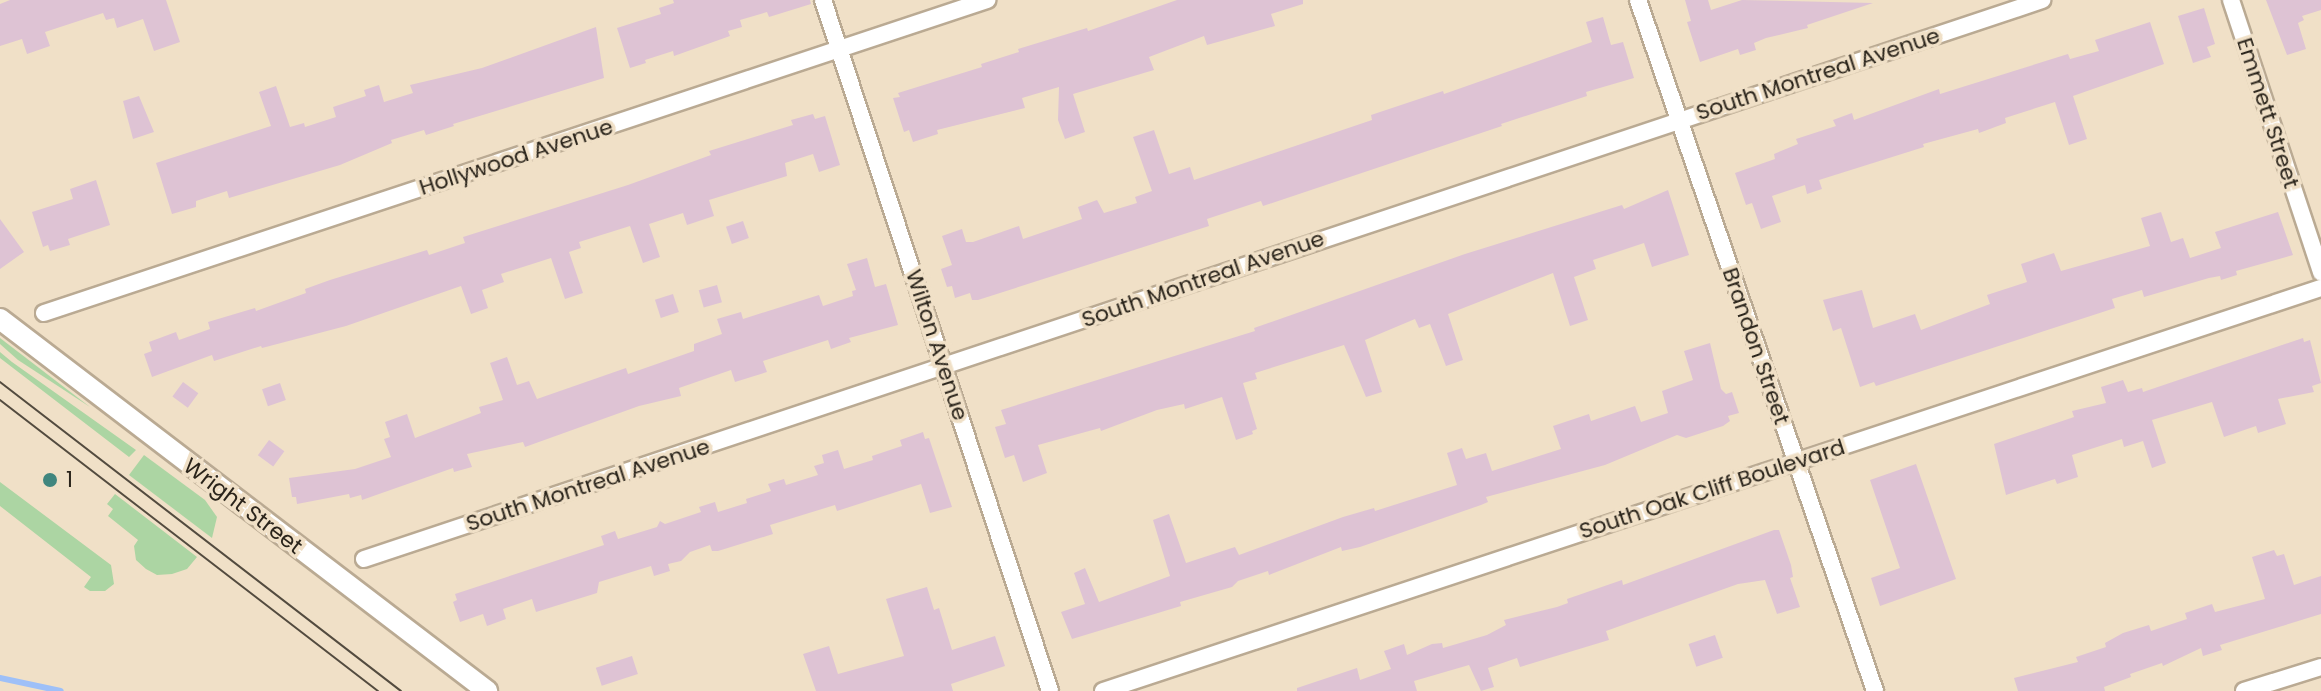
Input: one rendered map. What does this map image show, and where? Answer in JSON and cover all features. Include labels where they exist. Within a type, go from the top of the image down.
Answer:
[{"type":"street","name":"Wilton Avenue","points":[[823,0],[1050,691]]},
{"type":"street","name":"Hollywood Avenue","points":[[44,313],[987,0]]},
{"type":"street","name":"Brandon Street","points":[[1638,0],[1875,691]]},
{"type":"street","name":"South Montreal Avenue","points":[[364,559],[2042,0]]},
{"type":"street","name":"Emmett Street","points":[[2231,0],[2321,272]]},
{"type":"street","name":"South Oak Cliff Boulevard","points":[[1103,691],[2321,288]]},
{"type":"street","name":"Wright Street","points":[[0,319],[487,691]]},
{"type":"street","points":[[2244,691],[2321,667]]},
{"type":"green space","points":[[0,338],[90,407],[18,360],[0,344]]},
{"type":"green space","points":[[0,352],[136,450],[129,457],[0,358]]},
{"type":"green space","points":[[144,455],[205,500],[217,517],[212,538],[129,475]]},
{"type":"green space","points":[[0,482],[111,565],[114,584],[105,591],[90,591],[84,587],[91,577],[0,506]]},
{"type":"green space","points":[[115,494],[197,557],[187,569],[157,575],[136,560],[134,546],[138,540],[108,516],[113,509],[107,504]]},
{"type":"building","points":[[10,0],[166,0],[180,42],[154,51],[143,19],[117,28],[114,18],[106,20],[103,13],[45,32],[50,46],[27,54],[22,39],[0,46],[0,4]]},
{"type":"building","points":[[673,0],[810,0],[811,4],[769,17],[767,12],[740,20],[742,27],[728,31],[730,36],[674,56],[673,51],[630,68],[617,28],[661,14],[659,8],[674,3]]},
{"type":"building","points":[[1177,0],[1303,0],[1303,4],[1271,14],[1275,26],[1207,45],[1204,36],[1149,57],[1154,70],[1073,94],[1085,132],[1065,139],[1058,120],[1059,87],[1022,98],[1025,108],[937,130],[938,134],[913,142],[909,130],[904,132],[893,98],[900,97],[898,93],[982,67],[981,64],[1019,52],[1018,49],[1087,28],[1088,31]]},
{"type":"building","points":[[1685,0],[1708,0],[1711,10],[1742,0],[1873,3],[1807,25],[1808,28],[1766,38],[1754,43],[1756,50],[1740,55],[1738,49],[1700,62],[1687,22],[1691,21]]},
{"type":"building","points":[[2266,0],[2321,0],[2321,10],[2302,16],[2304,20],[2298,23],[2306,49],[2287,55]]},
{"type":"building","points":[[2204,8],[2215,44],[2207,47],[2211,57],[2193,63],[2178,16]]},
{"type":"building","points":[[1603,17],[1611,45],[1623,42],[1634,78],[1586,92],[1587,96],[1502,126],[1263,206],[1261,201],[1207,219],[1209,226],[978,300],[972,300],[970,293],[955,298],[952,286],[947,287],[941,269],[952,265],[942,236],[962,229],[966,242],[973,242],[1019,226],[1023,239],[1082,219],[1078,207],[1097,200],[1104,213],[1137,203],[1135,197],[1152,191],[1133,137],[1154,130],[1169,174],[1190,167],[1194,180],[1372,120],[1371,115],[1443,91],[1444,94],[1592,42],[1586,22]]},
{"type":"building","points":[[2150,22],[2164,64],[2073,96],[2087,139],[2069,145],[2055,102],[2005,118],[2006,123],[1979,133],[1978,129],[1923,144],[1924,147],[1819,180],[1822,189],[1807,194],[1805,185],[1772,196],[1781,222],[1761,229],[1752,203],[1746,205],[1735,173],[1775,159],[1774,154],[1798,144],[1796,139],[1836,126],[1833,120],[1852,113],[1854,120],[1939,89],[1940,94],[2068,54],[2070,59],[2099,51],[2095,40]]},
{"type":"building","points":[[596,27],[604,78],[426,135],[424,130],[391,140],[392,143],[340,165],[229,198],[227,191],[196,201],[196,207],[172,214],[156,163],[271,126],[259,92],[276,86],[290,127],[304,123],[305,127],[336,117],[333,107],[366,96],[364,90],[379,85],[384,102],[413,93],[410,85],[482,68]]},
{"type":"building","points":[[139,96],[154,132],[133,139],[123,101]]},
{"type":"building","points":[[813,114],[815,119],[825,116],[840,165],[819,172],[813,154],[785,163],[787,176],[709,200],[714,216],[687,225],[683,213],[649,224],[660,257],[643,263],[630,226],[579,242],[581,248],[569,252],[583,293],[565,299],[551,258],[501,274],[504,282],[482,290],[488,308],[471,314],[461,286],[346,326],[261,346],[214,361],[212,355],[152,377],[144,354],[152,351],[149,342],[176,332],[179,340],[210,329],[208,322],[255,308],[256,311],[306,293],[305,289],[330,280],[427,250],[429,255],[465,243],[463,237],[628,185],[711,155],[709,151],[793,125],[791,120]]},
{"type":"building","points":[[96,180],[110,225],[68,239],[70,245],[50,251],[48,245],[43,247],[32,212],[73,199],[70,189]]},
{"type":"building","points":[[1668,190],[1689,255],[1652,267],[1644,243],[1593,260],[1596,269],[1574,277],[1588,320],[1570,326],[1553,273],[1448,314],[1463,360],[1446,366],[1430,324],[1419,328],[1415,319],[1365,340],[1382,392],[1366,397],[1344,345],[1255,373],[1257,379],[1243,383],[1257,429],[1252,431],[1253,434],[1236,440],[1222,397],[1185,409],[1184,404],[1157,410],[1101,431],[1100,428],[1038,445],[1047,473],[1023,482],[1014,455],[1005,458],[995,427],[1006,424],[1001,410],[1255,331],[1254,328],[1465,254],[1622,205],[1624,209]]},
{"type":"building","points":[[2161,212],[2171,242],[2183,238],[2190,258],[2221,248],[2215,232],[2278,212],[2293,255],[2236,271],[2237,275],[2221,280],[2220,276],[2144,297],[2142,290],[2112,299],[2115,308],[1876,386],[1874,382],[1860,387],[1841,328],[1833,331],[1823,300],[1862,290],[1873,328],[1915,314],[1921,330],[1990,304],[1987,295],[2027,282],[2021,264],[2054,253],[2061,271],[2150,246],[2141,218]]},
{"type":"building","points":[[0,219],[24,252],[0,269]]},
{"type":"building","points":[[743,221],[749,238],[732,244],[726,227]]},
{"type":"building","points":[[867,258],[875,287],[886,284],[898,325],[849,338],[851,342],[831,349],[828,340],[763,361],[767,372],[735,382],[731,370],[679,388],[681,396],[639,406],[525,447],[523,442],[467,454],[472,467],[454,472],[453,468],[362,500],[361,495],[350,498],[349,494],[297,504],[296,497],[292,497],[289,478],[355,469],[391,457],[384,439],[390,437],[385,422],[407,414],[415,438],[481,413],[479,407],[503,400],[490,363],[507,357],[517,385],[529,381],[537,399],[626,368],[628,374],[694,351],[694,344],[722,334],[717,319],[741,312],[743,319],[819,295],[823,306],[853,296],[852,291],[856,290],[847,264]]},
{"type":"building","points":[[717,285],[722,302],[704,308],[699,290]]},
{"type":"building","points":[[673,294],[679,312],[661,318],[655,300]]},
{"type":"building","points":[[2303,338],[2304,342],[2310,340],[2321,383],[2312,386],[2314,392],[2278,399],[2286,424],[2258,433],[2256,426],[2224,437],[2212,402],[2152,420],[2166,463],[2152,468],[2143,441],[2124,447],[2122,439],[2072,455],[2078,477],[2057,484],[2055,479],[2006,495],[1994,444],[2074,417],[2072,411],[2106,403],[2101,387],[2123,380],[2128,392],[2142,388],[2143,392]]},
{"type":"building","points":[[1710,343],[1721,389],[1726,394],[1732,392],[1739,413],[1728,416],[1730,421],[1723,426],[1686,438],[1677,435],[1605,465],[1486,497],[1488,502],[1481,505],[1360,547],[1342,551],[1341,547],[1269,575],[1268,571],[1238,581],[1232,587],[1180,602],[1181,606],[1072,639],[1061,612],[1085,604],[1074,573],[1085,568],[1099,602],[1170,576],[1153,520],[1169,514],[1186,563],[1235,547],[1239,555],[1343,517],[1374,508],[1375,511],[1457,485],[1447,453],[1462,448],[1466,459],[1486,453],[1492,471],[1561,449],[1553,426],[1589,414],[1591,421],[1635,406],[1641,422],[1668,413],[1662,391],[1693,380],[1684,351]]},
{"type":"building","points":[[183,382],[198,393],[188,408],[172,397]]},
{"type":"building","points":[[280,383],[286,400],[268,406],[262,389]]},
{"type":"building","points":[[923,432],[925,439],[929,438],[952,507],[930,513],[921,484],[837,511],[835,505],[770,525],[773,534],[718,551],[712,551],[710,545],[690,552],[681,561],[668,564],[670,571],[654,576],[651,566],[599,582],[597,593],[536,612],[532,599],[503,609],[506,619],[487,626],[483,614],[460,622],[453,602],[457,600],[455,594],[604,545],[601,536],[615,531],[618,539],[657,527],[660,521],[665,524],[701,512],[699,507],[715,502],[718,512],[747,503],[746,499],[771,491],[768,484],[784,479],[786,485],[818,475],[814,466],[824,463],[822,455],[838,450],[844,469],[873,460],[872,456],[902,446],[900,440]]},
{"type":"building","points":[[269,440],[284,451],[273,467],[258,455]]},
{"type":"building","points":[[1916,464],[1956,579],[1880,606],[1871,578],[1900,568],[1870,480]]},
{"type":"building","points":[[1779,530],[1791,565],[1793,577],[1790,578],[1800,607],[1777,614],[1765,580],[1738,584],[1606,631],[1609,640],[1520,667],[1517,658],[1488,668],[1494,687],[1481,691],[1469,665],[1414,681],[1417,691],[1297,691],[1297,688],[1357,668],[1360,680],[1391,669],[1384,651],[1404,644],[1407,655],[1432,644],[1442,643],[1443,648],[1487,635],[1506,625],[1504,620],[1557,607],[1568,603],[1567,599],[1622,580],[1623,585]]},
{"type":"building","points":[[2274,550],[2277,556],[2284,554],[2294,585],[2321,576],[2321,614],[2220,645],[2222,650],[2203,656],[2201,648],[2163,666],[2162,663],[2130,674],[2131,677],[2104,687],[2105,691],[2018,691],[2014,678],[2078,662],[2076,657],[2106,647],[2105,643],[2123,633],[2149,625],[2151,631],[2187,619],[2185,613],[2212,604],[2215,612],[2265,599],[2252,557]]},
{"type":"building","points":[[927,587],[934,610],[939,608],[952,650],[995,636],[1005,666],[951,684],[953,691],[816,691],[803,654],[829,646],[838,674],[904,656],[886,599]]},
{"type":"building","points":[[1715,635],[1723,658],[1696,667],[1689,644]]},
{"type":"building","points":[[632,656],[638,674],[602,686],[596,668]]},
{"type":"waterway","points":[[0,678],[61,691]]},
{"type":"tram line","points":[[0,382],[401,691]]},
{"type":"tram line","points":[[0,400],[378,691]]},
{"type":"place","name":"1","points":[[50,480]]}]
